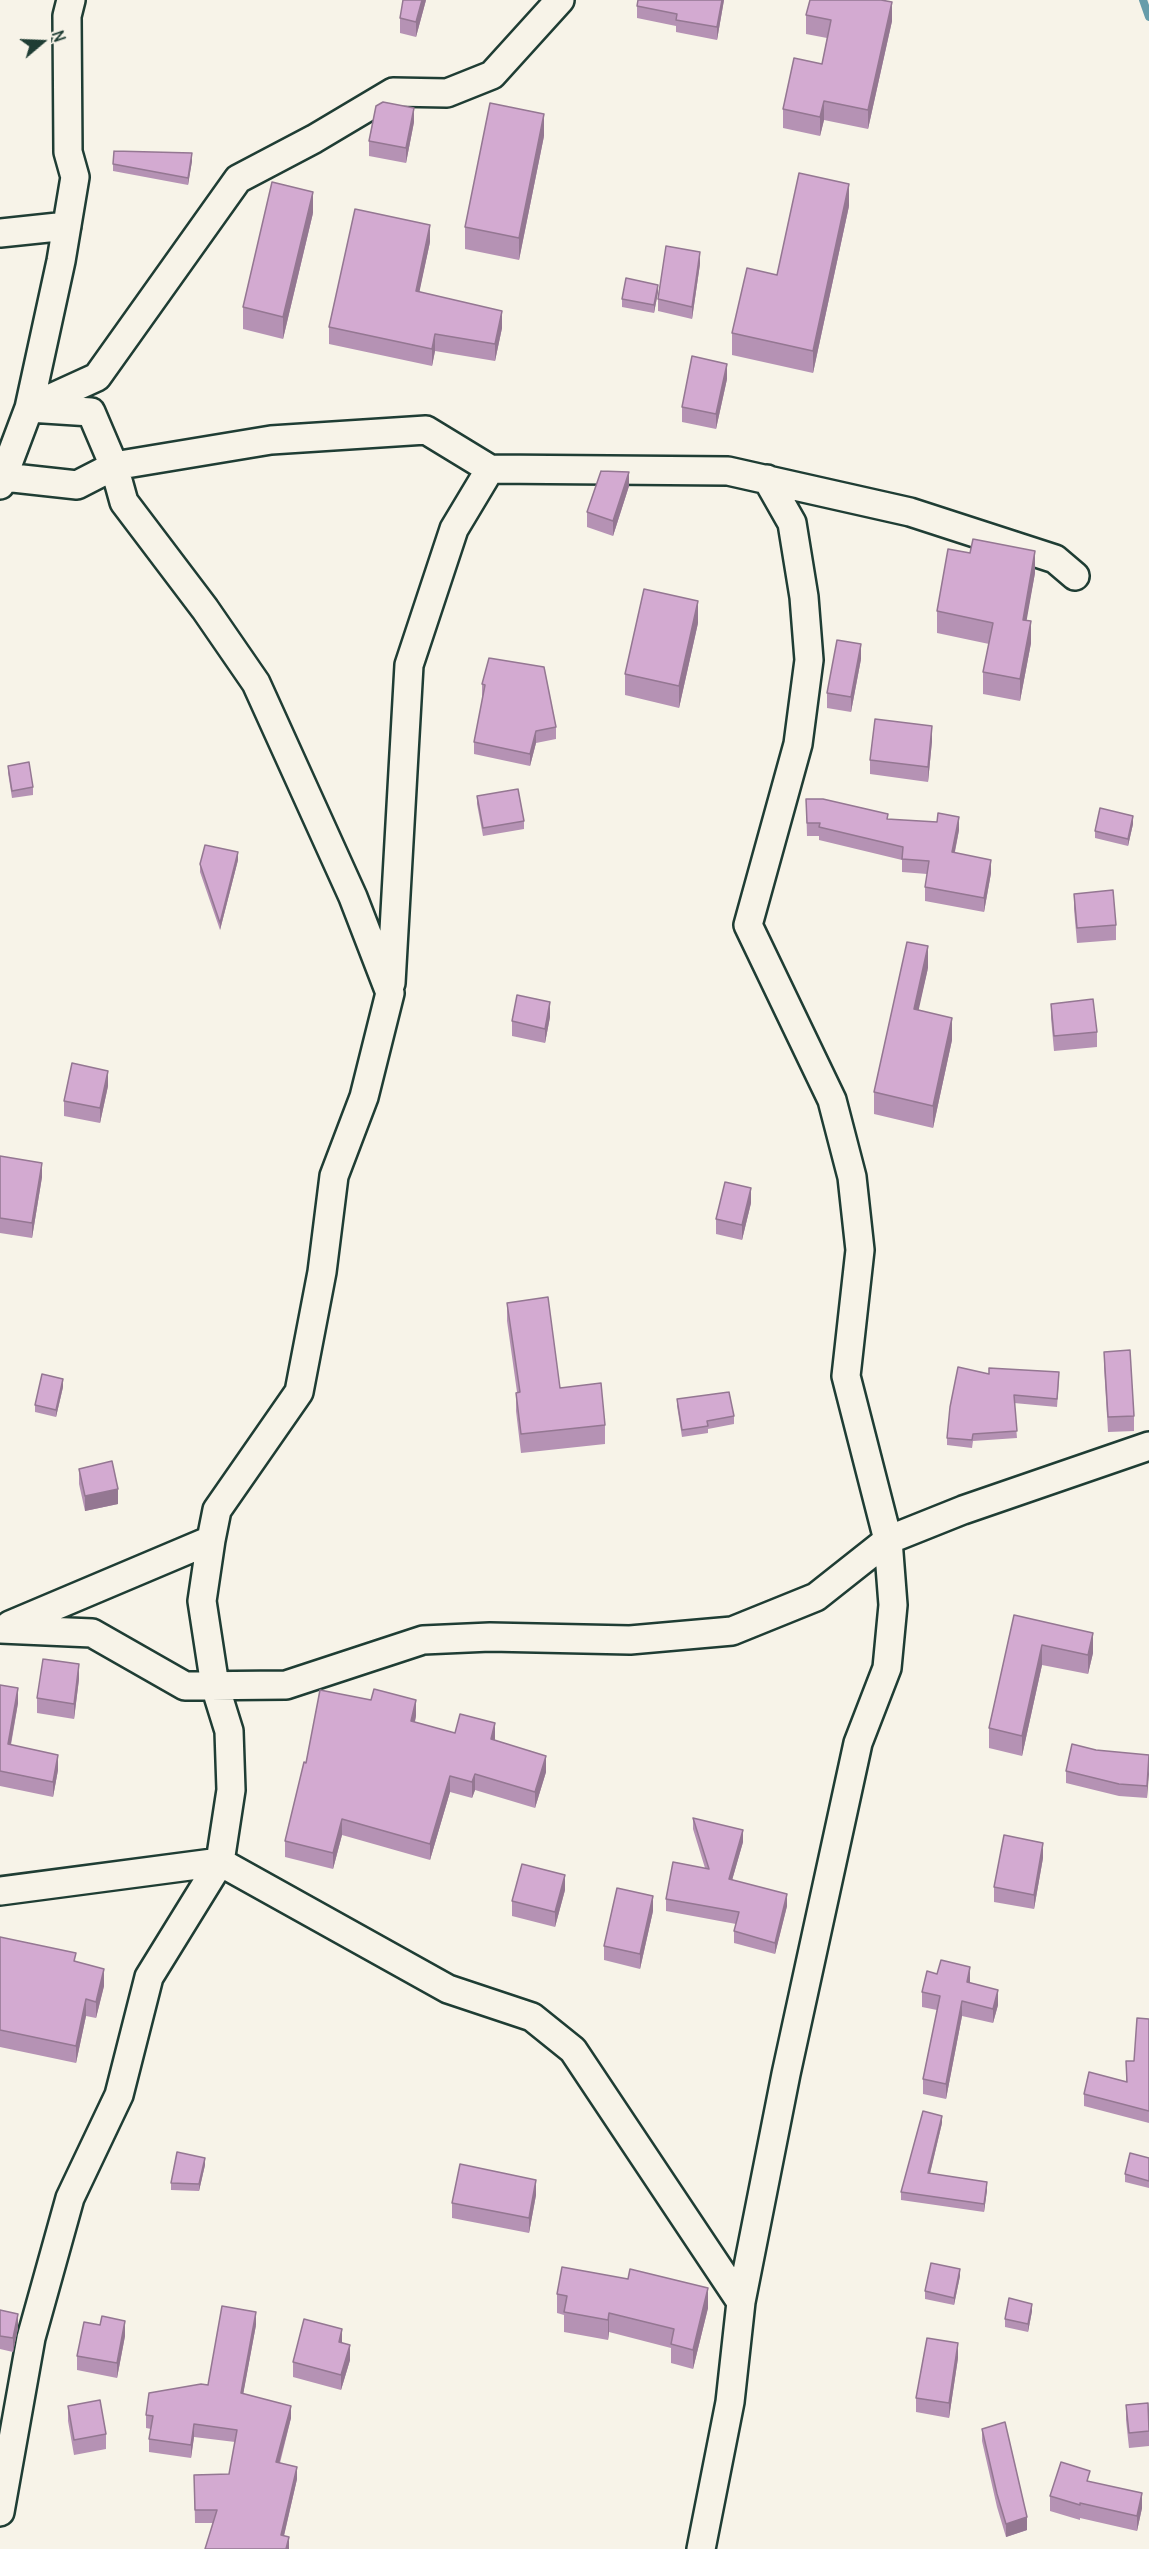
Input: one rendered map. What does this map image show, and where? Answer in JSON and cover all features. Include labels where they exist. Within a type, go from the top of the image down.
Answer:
[{"type":"street","points":[[71,0],[67,16],[68,152],[75,177],[29,408],[2,481],[77,485],[114,466],[271,440],[426,430],[490,469],[728,471],[767,479],[910,512],[1055,559],[1075,576]]},
{"type":"street","points":[[29,408],[97,377],[238,179],[314,139],[393,92],[447,93],[492,75],[560,0]]},
{"type":"street","points":[[0,233],[67,226]]},
{"type":"street","points":[[29,408],[91,412],[114,466],[124,502],[205,609],[256,683],[352,897],[390,993]]},
{"type":"street","points":[[0,2512],[31,2338],[70,2198],[119,2095],[149,1977],[220,1862],[231,1790],[229,1731],[215,1686],[202,1601],[211,1540],[217,1510],[299,1392],[322,1272],[334,1176],[364,1097],[390,993],[409,665],[454,529],[490,469]]},
{"type":"street","points":[[701,2549],[730,2402],[741,2302],[786,2074],[858,1743],[887,1668],[893,1605],[888,1540],[846,1376],[860,1250],[852,1177],[832,1100],[748,925],[798,744],[809,660],[804,597],[792,523],[767,479]]},
{"type":"street","points":[[1,1628],[92,1633],[185,1686],[286,1685],[423,1640],[490,1637],[630,1640],[732,1631],[816,1597],[888,1540],[963,1510],[1149,1446]]},
{"type":"street","points":[[1,1628],[211,1540]]},
{"type":"street","points":[[0,1891],[220,1862],[448,1989],[532,2017],[573,2050],[741,2302]]},
{"type":"building","points":[[403,0],[422,0],[416,22],[400,18]]},
{"type":"building","points":[[638,0],[722,0],[717,27],[676,20],[677,14],[637,6]]},
{"type":"building","points":[[810,0],[892,2],[868,110],[824,101],[820,117],[783,109],[794,58],[822,64],[831,20],[806,15]]},
{"type":"building","points":[[383,102],[414,108],[406,148],[369,141],[376,106]]},
{"type":"building","points":[[490,103],[544,114],[519,238],[465,227]]},
{"type":"building","points":[[114,151],[192,153],[188,178],[113,164]]},
{"type":"building","points":[[799,173],[849,184],[813,351],[732,333],[747,268],[777,275]]},
{"type":"building","points":[[272,182],[313,192],[283,317],[243,307]]},
{"type":"building","points":[[355,209],[430,225],[416,291],[502,311],[495,344],[435,334],[432,349],[329,327]]},
{"type":"building","points":[[666,246],[700,252],[692,307],[658,299]]},
{"type":"building","points":[[626,278],[658,285],[654,305],[622,299]]},
{"type":"building","points":[[692,356],[727,364],[716,414],[682,407]]},
{"type":"building","points":[[601,471],[629,472],[613,521],[587,512]]},
{"type":"building","points":[[973,539],[1035,551],[1023,620],[1031,621],[1020,679],[983,672],[993,623],[937,611],[948,549],[970,553]]},
{"type":"building","points":[[644,589],[698,601],[679,686],[625,674]]},
{"type":"building","points":[[837,640],[861,644],[851,697],[827,693]]},
{"type":"building","points":[[489,658],[544,667],[556,727],[536,731],[530,754],[474,742],[485,685],[482,684]]},
{"type":"building","points":[[875,719],[932,726],[928,767],[870,760]]},
{"type":"building","points":[[29,762],[33,787],[12,791],[8,766]]},
{"type":"building","points":[[518,789],[524,821],[483,828],[477,796]]},
{"type":"building","points":[[806,799],[823,799],[888,814],[887,819],[937,822],[938,813],[959,817],[952,852],[991,860],[984,898],[925,887],[929,861],[902,859],[903,847],[819,827],[820,823],[807,823]]},
{"type":"building","points":[[1100,808],[1133,816],[1128,839],[1095,831]]},
{"type":"building","points":[[205,845],[238,852],[220,923],[200,864]]},
{"type":"building","points":[[1113,890],[1116,925],[1077,928],[1074,894]]},
{"type":"building","points":[[907,942],[928,946],[914,1009],[952,1018],[933,1106],[874,1092]]},
{"type":"building","points":[[517,995],[550,1002],[545,1029],[512,1021]]},
{"type":"building","points":[[1093,999],[1097,1032],[1054,1036],[1051,1004]]},
{"type":"building","points":[[72,1063],[108,1071],[100,1108],[64,1101]]},
{"type":"building","points":[[0,1156],[42,1163],[32,1223],[0,1218]]},
{"type":"building","points":[[725,1182],[751,1188],[742,1225],[716,1219]]},
{"type":"building","points":[[548,1297],[560,1388],[601,1383],[605,1425],[521,1434],[516,1393],[520,1392],[507,1303]]},
{"type":"building","points":[[1130,1350],[1134,1416],[1108,1417],[1104,1352]]},
{"type":"building","points":[[958,1367],[989,1374],[989,1368],[1059,1372],[1057,1399],[1014,1395],[1017,1431],[973,1434],[972,1440],[947,1438]]},
{"type":"building","points":[[42,1374],[63,1379],[56,1410],[35,1405]]},
{"type":"building","points":[[729,1392],[734,1416],[707,1421],[708,1426],[682,1430],[677,1399]]},
{"type":"building","points":[[112,1461],[118,1489],[85,1496],[79,1469]]},
{"type":"building","points":[[1014,1615],[1093,1633],[1088,1655],[1042,1645],[1022,1736],[989,1728]]},
{"type":"building","points":[[43,1659],[79,1664],[74,1704],[37,1698]]},
{"type":"building","points":[[0,1685],[18,1688],[8,1744],[58,1755],[53,1782],[0,1771]]},
{"type":"building","points":[[374,1689],[416,1700],[411,1721],[455,1733],[460,1714],[495,1723],[491,1739],[546,1756],[535,1792],[475,1774],[472,1782],[450,1776],[430,1844],[342,1819],[333,1853],[285,1841],[304,1762],[306,1763],[320,1690],[371,1700]]},
{"type":"building","points":[[1072,1744],[1096,1750],[1149,1755],[1147,1786],[1119,1784],[1066,1771]]},
{"type":"building","points":[[693,1818],[743,1830],[729,1879],[787,1894],[775,1943],[734,1931],[739,1912],[666,1899],[673,1862],[709,1869]]},
{"type":"building","points":[[1004,1835],[1043,1843],[1034,1895],[994,1887]]},
{"type":"building","points":[[522,1864],[565,1875],[555,1912],[512,1901]]},
{"type":"building","points":[[617,1888],[653,1896],[640,1954],[604,1946]]},
{"type":"building","points":[[0,1937],[76,1953],[74,1961],[104,1969],[96,2002],[86,1999],[76,2046],[0,2030]]},
{"type":"building","points":[[941,1960],[970,1967],[967,1982],[998,1990],[993,2009],[962,2001],[946,2084],[923,2079],[940,1996],[922,1992],[927,1971],[937,1974]]},
{"type":"building","points":[[1137,2018],[1149,2019],[1149,2111],[1084,2094],[1089,2072],[1127,2082],[1126,2061],[1134,2061]]},
{"type":"building","points":[[923,2111],[942,2116],[928,2173],[987,2182],[984,2204],[901,2192]]},
{"type":"building","points":[[177,2152],[205,2158],[199,2184],[171,2183]]},
{"type":"building","points":[[1130,2153],[1149,2158],[1149,2181],[1125,2174]]},
{"type":"building","points":[[460,2164],[536,2180],[529,2218],[452,2203]]},
{"type":"building","points":[[931,2263],[960,2269],[954,2298],[925,2291]]},
{"type":"building","points":[[562,2267],[628,2279],[630,2269],[708,2288],[693,2350],[671,2344],[674,2329],[609,2313],[608,2320],[564,2312],[567,2296],[557,2294]]},
{"type":"building","points":[[1009,2298],[1032,2304],[1028,2324],[1005,2319]]},
{"type":"building","points":[[222,2306],[256,2312],[241,2393],[291,2406],[276,2462],[297,2467],[281,2535],[289,2537],[286,2549],[205,2549],[217,2510],[195,2510],[194,2475],[229,2474],[237,2430],[194,2424],[191,2445],[149,2439],[153,2416],[146,2415],[149,2393],[201,2384],[208,2385]]},
{"type":"building","points":[[0,2310],[18,2314],[13,2338],[0,2336]]},
{"type":"building","points":[[102,2316],[125,2321],[117,2363],[77,2356],[84,2322],[100,2325]]},
{"type":"building","points":[[304,2319],[342,2329],[339,2342],[350,2345],[341,2375],[293,2362]]},
{"type":"building","points":[[927,2338],[958,2343],[949,2403],[916,2398]]},
{"type":"building","points":[[100,2400],[106,2434],[74,2440],[68,2406]]},
{"type":"building","points":[[1148,2403],[1149,2431],[1129,2433],[1126,2405]]},
{"type":"building","points":[[1005,2422],[1027,2517],[1006,2524],[982,2429]]},
{"type":"building","points":[[1061,2462],[1090,2471],[1087,2481],[1142,2493],[1137,2516],[1080,2503],[1080,2505],[1050,2496]]},
{"type":"waterway","points":[[1143,0],[1149,17]]}]
